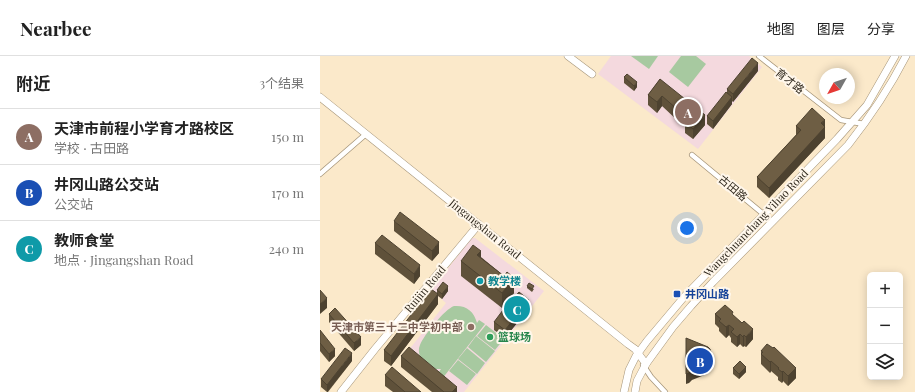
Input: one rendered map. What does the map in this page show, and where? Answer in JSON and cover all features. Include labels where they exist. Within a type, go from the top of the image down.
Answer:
[{"type":"main road","points":[[568,56],[592,74]]},
{"type":"main road","name":"Wangchuanchang Yihao Road","points":[[624,392],[626,378],[637,354],[684,297],[764,215],[867,105],[895,56]]},
{"type":"main road","name":"Wangchuanchang Yihao Road","points":[[645,365],[673,327],[713,282],[848,145],[884,97],[906,56]]},
{"type":"main road","name":"Jingangshan Road","points":[[320,98],[637,354],[645,365]]},
{"type":"main road","name":"Jingangshan Road","points":[[320,101],[365,134]]},
{"type":"main road","name":"Ruijin Road","points":[[341,392],[478,225]]},
{"type":"main road","points":[[635,389],[645,365],[659,347]]},
{"type":"street","name":"育才路","points":[[759,56],[836,117],[841,120],[864,124]]},
{"type":"street","points":[[320,174],[365,134]]},
{"type":"street","name":"古田路","points":[[692,155],[773,222]]},
{"type":"street","points":[[645,365],[651,377],[665,392]]},
{"type":"street","points":[[645,365],[657,381],[668,392]]},
{"type":"shaded area","points":[[611,56],[749,56],[762,67],[698,149],[598,74]]},
{"type":"shaded area","name":"天津市第三十二中学初中部","points":[[473,238],[544,291],[464,392],[455,392],[408,351],[446,303],[431,290]]},
{"type":"green space","points":[[631,56],[658,56],[649,69]]},
{"type":"green space","points":[[681,56],[696,56],[706,64],[688,87],[669,72]]},
{"type":"green space","points":[[454,306],[466,308],[472,312],[477,323],[479,320],[485,324],[442,379],[437,375],[441,369],[435,369],[420,357],[419,348],[422,341],[435,323],[445,312]]},
{"type":"green space","name":"篮球场","points":[[486,325],[504,339],[495,350],[477,336]]},
{"type":"green space","name":"篮球场","points":[[476,336],[495,351],[486,362],[468,347]]},
{"type":"green space","name":"篮球场","points":[[467,348],[485,363],[477,374],[458,359]]},
{"type":"green space","points":[[458,360],[476,374],[467,385],[449,371]]},
{"type":"building","points":[[752,58],[758,63],[733,94],[727,89]]},
{"type":"building","points":[[627,74],[637,82],[634,86],[624,77]]},
{"type":"building","points":[[660,79],[705,115],[693,129],[685,122],[689,117],[678,108],[677,109],[662,96],[657,102],[648,95]]},
{"type":"building","points":[[726,92],[732,97],[713,121],[707,116]]},
{"type":"building","points":[[812,108],[825,120],[821,123],[825,127],[769,188],[757,177],[801,130],[796,126]]},
{"type":"building","points":[[400,212],[439,242],[432,251],[394,221]]},
{"type":"building","points":[[382,235],[420,265],[414,274],[375,243]]},
{"type":"building","points":[[473,245],[481,251],[477,255],[504,276],[507,272],[514,278],[502,293],[461,261]]},
{"type":"building","points":[[443,282],[448,286],[442,294],[437,290]]},
{"type":"building","points":[[529,283],[534,286],[532,289],[527,286]]},
{"type":"building","points":[[431,289],[438,294],[391,356],[384,350]]},
{"type":"building","points":[[320,290],[327,298],[320,304]]},
{"type":"building","points":[[519,292],[529,300],[505,330],[494,322],[506,306],[514,312],[516,310],[508,305]]},
{"type":"building","points":[[725,305],[742,323],[744,321],[753,329],[746,337],[744,335],[743,337],[740,334],[737,337],[731,332],[734,329],[729,325],[726,327],[719,321],[721,319],[715,314]]},
{"type":"building","points":[[335,308],[361,337],[354,343],[329,314]]},
{"type":"building","points":[[320,330],[335,349],[329,354],[320,343]]},
{"type":"building","points":[[686,338],[708,347],[712,355],[707,363],[692,369],[686,374]]},
{"type":"building","points":[[767,344],[773,348],[774,347],[796,368],[788,376],[761,354],[763,352],[761,351]]},
{"type":"building","points":[[409,347],[457,387],[452,392],[444,392],[401,356]]},
{"type":"building","points":[[345,348],[352,353],[327,385],[321,379]]},
{"type":"building","points":[[740,361],[746,367],[739,374],[733,368]]},
{"type":"building","points":[[392,367],[421,392],[405,392],[385,375]]},
{"type":"place","name":"天津市前程小学育才路校区","points":[[688,112]]},
{"type":"place","name":"教学楼","points":[[480,281]]},
{"type":"place","name":"井冈山路","points":[[677,294]]},
{"type":"place","name":"教师食堂","points":[[517,309]]},
{"type":"place","name":"天津市第三十二中学初中部","points":[[471,327]]},
{"type":"place","name":"篮球场","points":[[490,337]]},
{"type":"place","name":"井冈山路公交站","points":[[700,361]]}]
